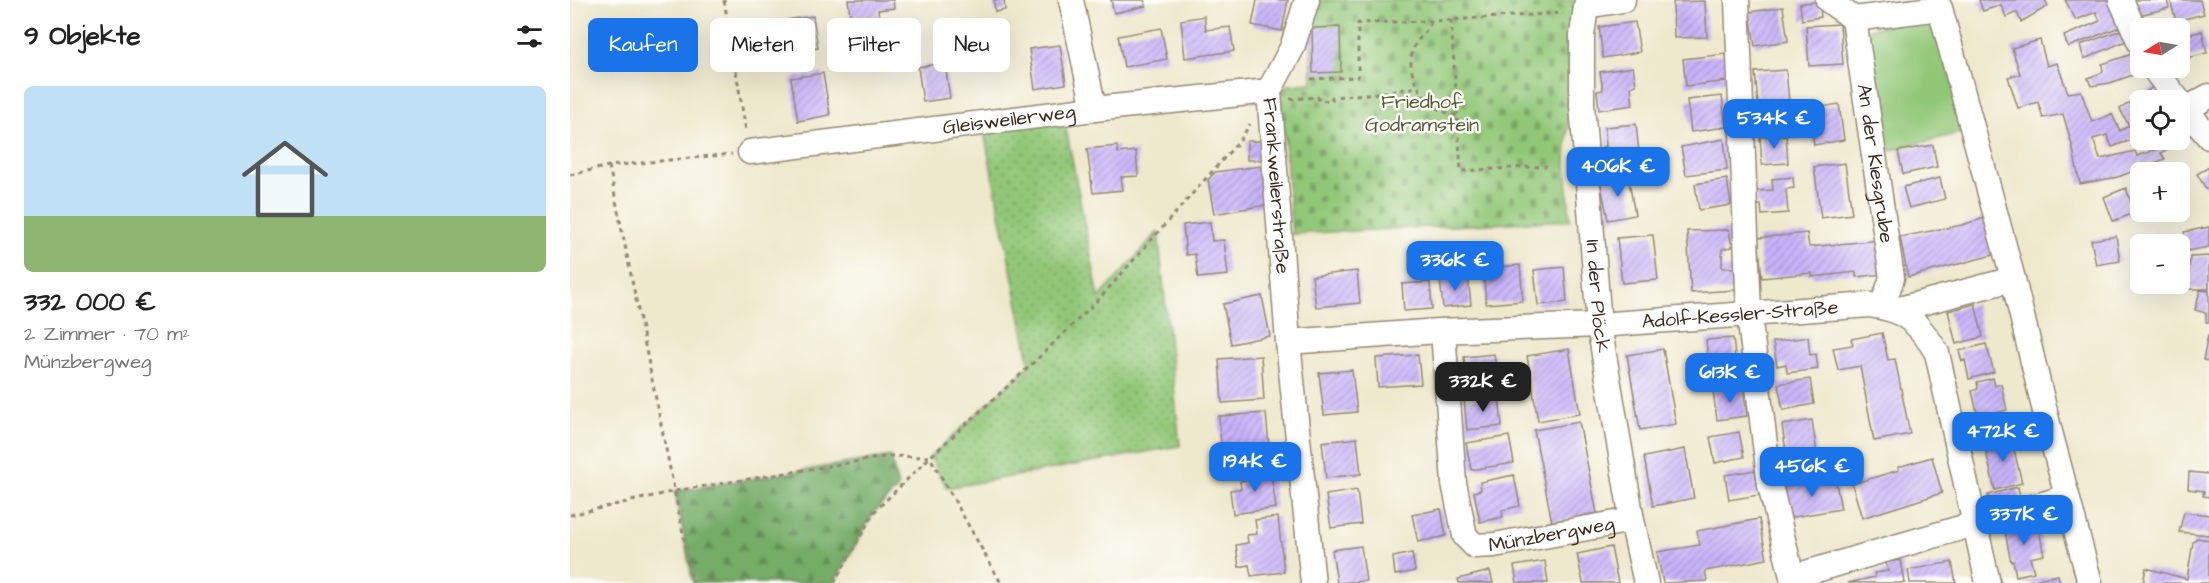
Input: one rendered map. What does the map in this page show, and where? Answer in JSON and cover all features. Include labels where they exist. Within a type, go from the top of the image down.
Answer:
[{"type":"street","points":[[1071,0],[1094,109]]},
{"type":"street","name":"Frankweilerstraße","points":[[1306,0],[1275,95],[1288,342],[1313,583]]},
{"type":"street","points":[[1586,3],[1623,0]]},
{"type":"street","points":[[1737,0],[1749,314],[1782,580],[2067,497]]},
{"type":"street","points":[[1828,0],[1854,19],[1940,8],[2013,279],[2090,583]]},
{"type":"street","points":[[2121,0],[2130,20]]},
{"type":"street","name":"In der Plöck","points":[[1586,3],[1582,35],[1582,105],[1599,325],[1632,520],[1646,583]]},
{"type":"street","name":"An der Kiesgrube","points":[[1854,19],[1892,278],[1889,308]]},
{"type":"street","points":[[2161,78],[2170,90]]},
{"type":"street","name":"Gleisweilerweg","points":[[750,152],[1094,109],[1275,95]]},
{"type":"street","points":[[2190,101],[2209,96]]},
{"type":"street","points":[[2190,115],[2209,137]]},
{"type":"street","name":"Adolf-Kessler-Straße","points":[[1288,342],[1443,331],[1599,325],[1870,305],[1889,308],[2013,279]]},
{"type":"street","points":[[1889,308],[1918,325],[1937,353],[1988,583]]},
{"type":"street","name":"Münzbergweg","points":[[1443,331],[1454,483],[1465,536],[1475,546],[1494,545],[1632,520]]},
{"type":"path","points":[[570,175],[609,166],[750,152],[724,0]]},
{"type":"path","points":[[1311,79],[1358,77],[1358,23],[1554,14]]},
{"type":"path","points":[[1451,20],[1461,171],[1547,166]]},
{"type":"path","points":[[1432,21],[1412,51],[1412,70],[1418,87],[1428,99],[1439,109],[1452,115],[1459,115]]},
{"type":"path","points":[[1275,95],[1318,97],[1319,101],[1332,100],[1332,97],[1418,87]]},
{"type":"path","points":[[834,583],[874,512],[1099,299],[1241,139],[1252,120]]},
{"type":"path","points":[[609,166],[693,583]]},
{"type":"path","points":[[570,516],[675,491],[891,456],[930,457]]},
{"type":"path","points":[[930,457],[1001,583]]},
{"type":"green space","name":"Friedhof Godramstein","points":[[1317,0],[1574,0],[1566,164],[1570,220],[1292,234],[1281,92],[1288,85],[1312,83],[1311,19]]},
{"type":"green space","points":[[1930,15],[1969,131],[1879,153],[1867,41],[1869,29]]},
{"type":"green space","points":[[1063,113],[1099,298],[1158,232],[1180,446],[947,488],[930,457],[1030,365],[982,122]]},
{"type":"green space","points":[[891,456],[898,488],[874,512],[834,583],[693,583],[675,491]]},
{"type":"building","points":[[848,0],[893,0],[894,8],[878,10],[879,18],[851,18]]},
{"type":"building","points":[[994,0],[1004,0],[1005,10],[995,12]]},
{"type":"building","points":[[1111,0],[1144,0],[1146,6],[1114,13]]},
{"type":"building","points":[[1257,0],[1288,0],[1282,31],[1252,25]]},
{"type":"building","points":[[1979,0],[2045,0],[2048,6],[2021,22],[2017,12],[2006,17],[2001,5],[1983,11]]},
{"type":"building","points":[[2065,0],[2113,0],[2125,25],[2068,47],[2064,36],[2100,21],[2096,12],[2076,20]]},
{"type":"building","points":[[2135,0],[2167,0],[2169,8],[2139,15]]},
{"type":"building","points":[[2170,0],[2200,0],[2204,14],[2175,18]]},
{"type":"building","points":[[1705,1],[1707,37],[1674,38],[1673,2]]},
{"type":"building","points":[[1819,1],[1821,17],[1802,20],[1800,4]]},
{"type":"building","points":[[1783,7],[1788,41],[1755,46],[1750,12]]},
{"type":"building","points":[[1204,16],[1206,30],[1230,27],[1234,51],[1185,58],[1181,20]]},
{"type":"building","points":[[1635,22],[1640,52],[1603,58],[1599,27]]},
{"type":"building","points":[[1840,24],[1843,64],[1809,66],[1806,26]]},
{"type":"building","points":[[1340,27],[1341,72],[1313,73],[1312,28]]},
{"type":"building","points":[[1161,28],[1167,59],[1124,67],[1118,36]]},
{"type":"building","points":[[815,29],[818,48],[815,48]]},
{"type":"building","points":[[2124,29],[2128,40],[2084,59],[2080,45]]},
{"type":"building","points":[[2202,31],[2207,53],[2190,57],[2190,34]]},
{"type":"building","points":[[2040,40],[2047,66],[2057,63],[2068,93],[2081,91],[2092,122],[2112,114],[2120,131],[2129,126],[2120,109],[2130,102],[2130,140],[2112,147],[2107,135],[2093,139],[2100,159],[2135,151],[2137,156],[2155,150],[2166,150],[2161,153],[2165,159],[2157,162],[2130,162],[2130,172],[2080,184],[2063,114],[2043,118],[2038,102],[2018,108],[2008,77],[2020,74],[2012,48]]},
{"type":"building","points":[[1060,45],[1066,84],[1035,89],[1029,49]]},
{"type":"building","points":[[1726,54],[1729,81],[1686,86],[1683,59]]},
{"type":"building","points":[[2130,55],[2130,76],[2110,83],[2091,86],[2088,78],[2103,72],[2102,64]]},
{"type":"building","points":[[933,65],[933,72],[946,72],[950,98],[923,102],[919,72],[921,72],[921,67]]},
{"type":"building","points":[[1633,67],[1636,85],[1631,87],[1633,105],[1599,110],[1597,91],[1603,90],[1600,72]]},
{"type":"building","points":[[1786,70],[1791,123],[1802,122],[1803,133],[1783,135],[1783,124],[1768,126],[1767,115],[1759,115],[1755,72]]},
{"type":"building","points":[[823,73],[830,115],[798,121],[791,78]]},
{"type":"building","points":[[2156,85],[2160,90],[2148,90]]},
{"type":"building","points":[[1722,96],[1726,127],[1691,132],[1687,100]]},
{"type":"building","points":[[1839,104],[1844,140],[1814,145],[1809,109]]},
{"type":"building","points":[[1636,124],[1640,163],[1604,166],[1602,147],[1606,147],[1605,127]]},
{"type":"building","points":[[1786,135],[1788,163],[1762,165],[1760,137]]},
{"type":"building","points":[[1724,139],[1727,170],[1686,175],[1681,147]]},
{"type":"building","points":[[1247,141],[1264,141],[1264,160],[1247,160]]},
{"type":"building","points":[[1933,145],[1937,167],[1903,174],[1898,151]]},
{"type":"building","points":[[1117,146],[1118,153],[1136,151],[1138,176],[1121,177],[1123,190],[1093,193],[1087,149]]},
{"type":"building","points":[[1845,163],[1852,214],[1821,218],[1814,167]]},
{"type":"building","points":[[1261,166],[1266,205],[1214,214],[1208,180],[1215,172]]},
{"type":"building","points":[[2209,167],[2209,187],[2206,189],[2197,174]]},
{"type":"building","points":[[1628,176],[1635,215],[1608,220],[1600,181]]},
{"type":"building","points":[[1793,177],[1794,188],[1786,189],[1788,213],[1762,215],[1761,205],[1757,205],[1756,191],[1773,190],[1772,179]]},
{"type":"building","points":[[1940,178],[1945,199],[1909,208],[1903,187]]},
{"type":"building","points":[[1727,179],[1731,205],[1699,210],[1695,184]]},
{"type":"building","points":[[2126,188],[2130,199],[2130,215],[2113,221],[2104,197]]},
{"type":"building","points":[[1991,216],[2001,253],[1908,277],[1900,237],[1962,225]]},
{"type":"building","points":[[1210,222],[1212,241],[1224,240],[1228,275],[1198,278],[1195,254],[1186,255],[1183,225]]},
{"type":"building","points":[[2209,227],[2209,247],[2190,251],[2190,234],[2184,232]]},
{"type":"building","points":[[1729,230],[1732,247],[1722,249],[1722,268],[1735,268],[1736,290],[1691,293],[1687,231]]},
{"type":"building","points":[[1807,233],[1809,247],[1880,240],[1884,274],[1856,277],[1856,272],[1812,277],[1812,273],[1762,278],[1758,238]]},
{"type":"building","points":[[1653,235],[1658,280],[1622,283],[1617,238]]},
{"type":"building","points":[[2116,236],[2120,261],[2096,265],[2091,240]]},
{"type":"building","points":[[2209,256],[2209,289],[2190,289],[2190,257]]},
{"type":"building","points":[[1520,265],[1523,301],[1486,304],[1483,268]]},
{"type":"building","points":[[1564,267],[1567,302],[1538,305],[1534,270]]},
{"type":"building","points":[[1357,271],[1360,303],[1316,307],[1312,276]]},
{"type":"building","points":[[1468,276],[1471,305],[1443,308],[1440,278]]},
{"type":"building","points":[[1430,282],[1432,309],[1404,311],[1402,284]]},
{"type":"building","points":[[2200,290],[2209,291],[2209,322],[2206,322],[2206,313],[2195,310]]},
{"type":"building","points":[[1262,296],[1270,336],[1231,344],[1223,304]]},
{"type":"building","points":[[1975,304],[1983,337],[1956,344],[1948,311]]},
{"type":"building","points":[[1882,333],[1888,360],[1895,359],[1910,434],[1874,441],[1860,366],[1838,370],[1833,348],[1853,345],[1851,339]]},
{"type":"building","points":[[2209,335],[2209,361],[2203,360]]},
{"type":"building","points":[[1808,337],[1810,355],[1816,354],[1818,369],[1787,373],[1786,364],[1777,366],[1773,342]]},
{"type":"building","points":[[1733,338],[1737,375],[1710,378],[1706,340]]},
{"type":"building","points":[[1986,344],[1994,372],[1969,379],[1965,360],[1962,361],[1959,351]]},
{"type":"building","points":[[1569,349],[1580,414],[1538,421],[1527,356]]},
{"type":"building","points":[[1663,349],[1676,424],[1640,430],[1627,355]]},
{"type":"building","points":[[1494,354],[1498,383],[1467,386],[1464,357]]},
{"type":"building","points":[[1418,355],[1421,384],[1378,387],[1376,358]]},
{"type":"building","points":[[1261,356],[1264,400],[1222,403],[1219,359]]},
{"type":"building","points":[[1352,370],[1357,412],[1324,415],[1319,373]]},
{"type":"building","points":[[1993,378],[1995,386],[2001,384],[2007,410],[1978,417],[1972,391],[1978,389],[1977,382]]},
{"type":"building","points":[[1810,379],[1814,404],[1783,410],[1778,384]]},
{"type":"building","points":[[1743,387],[1747,416],[1717,420],[1713,391]]},
{"type":"building","points":[[1499,397],[1502,426],[1467,430],[1464,400]]},
{"type":"building","points":[[1266,413],[1270,458],[1222,461],[1219,416]]},
{"type":"building","points":[[2007,418],[2009,430],[1979,437],[1976,425]]},
{"type":"building","points":[[1812,420],[1817,454],[1787,458],[1782,425]]},
{"type":"building","points":[[1579,422],[1597,513],[1552,522],[1534,430]]},
{"type":"building","points":[[1739,432],[1744,457],[1715,463],[1710,437]]},
{"type":"building","points":[[1509,436],[1514,463],[1471,470],[1466,443]]},
{"type":"building","points":[[2011,437],[2022,483],[1995,490],[1984,443]]},
{"type":"building","points":[[1357,438],[1361,474],[1326,478],[1322,442]]},
{"type":"building","points":[[1685,449],[1694,498],[1653,506],[1644,457]]},
{"type":"building","points":[[1932,457],[1942,493],[1862,518],[1852,484]]},
{"type":"building","points":[[1270,466],[1276,508],[1233,514],[1230,490],[1241,489],[1240,481],[1256,478],[1254,468]]},
{"type":"building","points":[[1755,470],[1759,495],[1729,500],[1725,475]]},
{"type":"building","points":[[2189,472],[2209,474],[2209,497],[2203,496],[2204,491],[2188,489]]},
{"type":"building","points":[[1514,475],[1520,506],[1502,510],[1503,517],[1480,522],[1474,492],[1481,490],[1480,482]]},
{"type":"building","points":[[1835,478],[1841,509],[1788,518],[1783,487]]},
{"type":"building","points":[[2018,487],[2020,497],[1991,505],[1988,495]]},
{"type":"building","points":[[1357,490],[1361,524],[1331,528],[1326,495]]},
{"type":"building","points":[[1441,509],[1446,536],[1418,542],[1412,515]]},
{"type":"building","points":[[2184,512],[2209,515],[2209,535],[2179,532]]},
{"type":"building","points":[[1278,517],[1284,572],[1251,576],[1249,565],[1239,567],[1236,545],[1248,543],[1247,535],[1257,534],[1255,520]]},
{"type":"building","points":[[1759,519],[1767,559],[1705,571],[1707,581],[1663,583],[1657,552],[1700,545],[1697,531]]},
{"type":"building","points":[[2037,520],[2044,555],[2030,558],[2034,572],[2016,576],[2004,527]]},
{"type":"building","points":[[2197,538],[2209,540],[2209,583],[2143,583],[2146,568],[2187,579],[2193,542]]},
{"type":"building","points":[[1361,546],[1366,581],[1337,583],[1332,550]]},
{"type":"building","points":[[1611,547],[1618,583],[1583,583],[1577,554]]},
{"type":"building","points":[[1412,553],[1415,571],[1395,575],[1393,557]]},
{"type":"building","points":[[1901,560],[1905,583],[1848,583],[1875,577],[1874,573],[1888,571],[1886,562]]},
{"type":"building","points":[[1545,561],[1548,583],[1517,583],[1514,566]]},
{"type":"building","points":[[1952,562],[1956,583],[1910,583],[1908,570]]},
{"type":"building","points":[[1490,571],[1493,583],[1459,583],[1458,579]]},
{"type":"building","points":[[2058,575],[2060,583],[2024,583],[2024,582]]}]
